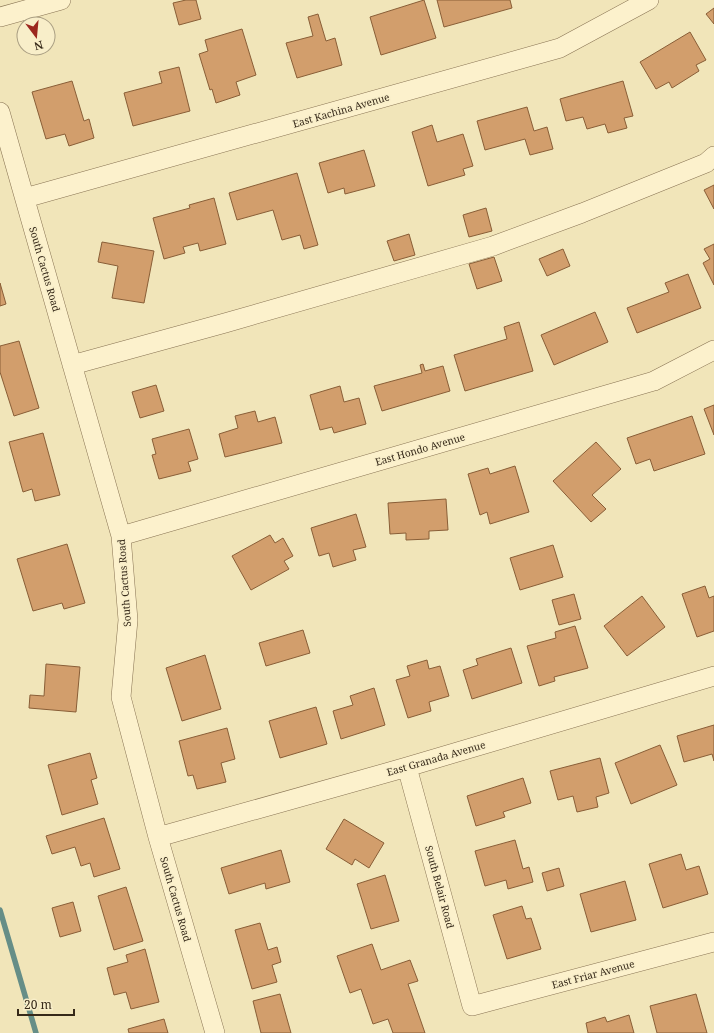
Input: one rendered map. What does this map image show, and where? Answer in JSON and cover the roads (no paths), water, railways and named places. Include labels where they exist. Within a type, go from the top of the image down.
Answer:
[{"type":"street","points":[[0,18],[61,0]]},
{"type":"street","name":"East Kachina Avenue","points":[[24,198],[560,48],[649,0]]},
{"type":"street","name":"South Cactus Road","points":[[0,112],[121,536],[128,620],[121,697],[158,837],[215,1033]]},
{"type":"street","points":[[72,365],[225,323],[493,246],[628,195],[706,162],[714,156]]},
{"type":"street","name":"East Hondo Avenue","points":[[121,536],[654,381],[714,350]]},
{"type":"street","name":"East Granada Avenue","points":[[158,837],[407,767],[714,676]]},
{"type":"street","name":"South Belair Road","points":[[407,767],[472,1006]]},
{"type":"street","name":"East Friar Avenue","points":[[472,1006],[714,942]]},
{"type":"waterway","points":[[0,910],[36,1033]]}]
